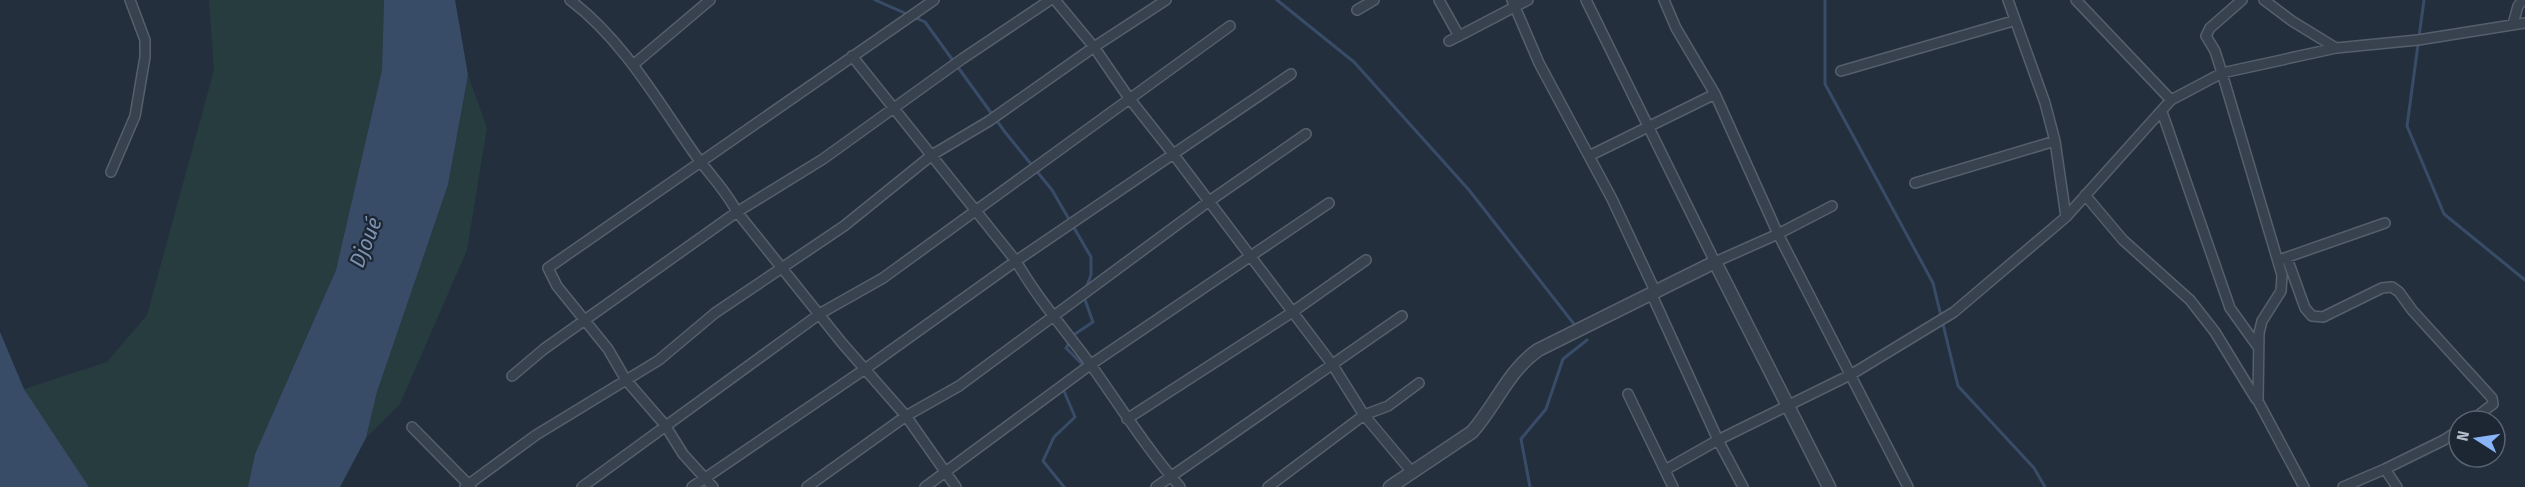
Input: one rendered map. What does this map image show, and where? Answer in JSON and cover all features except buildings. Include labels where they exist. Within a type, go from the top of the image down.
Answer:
[{"type":"street","points":[[111,172],[135,116],[145,57],[145,40],[130,0]]},
{"type":"street","points":[[570,0],[587,13],[633,65],[700,161],[726,192],[737,212],[906,416],[956,487]]},
{"type":"street","points":[[633,65],[710,0]]},
{"type":"street","points":[[713,487],[683,454],[665,426],[626,380],[609,349],[557,286],[548,268],[934,0]]},
{"type":"street","points":[[512,376],[544,349],[737,212],[823,159],[962,59],[1050,0]]},
{"type":"street","points":[[1055,0],[1094,47],[1129,98],[1332,364],[1364,415],[1412,471]]},
{"type":"street","points":[[412,427],[468,486],[536,435],[659,360],[715,313],[844,226],[932,156],[989,121],[1094,47],[1166,0]]},
{"type":"street","points":[[1357,10],[1374,0]]},
{"type":"street","points":[[1439,0],[1459,36]]},
{"type":"street","points":[[1449,41],[1514,3],[1528,0]]},
{"type":"street","points":[[1586,0],[1829,487]]},
{"type":"street","points":[[1664,0],[1676,28],[1715,94],[1778,234],[1852,374],[1908,487]]},
{"type":"street","points":[[2007,0],[2013,21],[2032,64],[2055,141],[2066,218]]},
{"type":"street","points":[[2076,0],[2171,100]]},
{"type":"street","points":[[2242,0],[2210,28],[2206,36],[2215,51],[2282,259],[2305,308],[2312,316],[2323,317],[2382,288],[2392,287],[2399,292],[2412,310],[2492,398],[2493,404],[2489,409]]},
{"type":"street","points":[[2264,0],[2292,21],[2336,48]]},
{"type":"street","points":[[2513,24],[2518,6],[2523,0]]},
{"type":"street","points":[[1514,3],[1539,63],[1612,199],[1718,440],[1743,487]]},
{"type":"street","points":[[1841,71],[2013,21]]},
{"type":"street","points":[[1665,470],[1718,440],[1852,374],[1954,312],[2066,218],[2171,100],[2222,73],[2336,48],[2418,40],[2525,23]]},
{"type":"street","points":[[582,487],[821,313],[883,278],[1230,26]]},
{"type":"street","points":[[852,56],[1016,261],[1031,288],[1054,315],[1127,419],[1180,487]]},
{"type":"street","points":[[692,487],[865,369],[1016,261],[1292,74]]},
{"type":"street","points":[[1589,156],[1715,94]]},
{"type":"street","points":[[2162,112],[2230,308],[2258,347]]},
{"type":"street","points":[[807,487],[906,416],[959,386],[1208,202],[1306,134]]},
{"type":"street","points":[[1915,183],[2055,141]]},
{"type":"street","points":[[2085,195],[2123,240],[2190,300],[2215,332],[2258,401],[2304,487]]},
{"type":"street","points":[[925,487],[1090,365],[1329,203]]},
{"type":"street","points":[[1390,487],[1472,432],[1483,420],[1509,378],[1527,358],[1538,350],[1832,206]]},
{"type":"street","points":[[2282,259],[2385,223]]},
{"type":"street","points":[[2258,401],[2258,347],[2262,321],[2281,291],[2282,259]]},
{"type":"street","points":[[1127,419],[1291,313],[1366,260]]},
{"type":"street","points":[[1156,487],[1402,316]]},
{"type":"street","points":[[1268,487],[1364,415],[1388,406],[1419,383]]},
{"type":"street","points":[[1628,394],[1673,487]]},
{"type":"street","points":[[2343,487],[2447,438]]},
{"type":"street","points":[[2385,469],[2397,487]]},
{"type":"green space","points":[[209,0],[384,0],[382,70],[336,270],[255,454],[248,487],[89,487],[24,389],[107,362],[147,315],[214,70]]},
{"type":"green space","points":[[468,75],[487,128],[467,250],[400,404],[366,438],[377,392],[448,185]]},
{"type":"water","name":"Djoué","points":[[384,0],[455,0],[468,75],[448,185],[377,392],[366,438],[340,487],[248,487],[255,454],[336,270],[382,70]]},
{"type":"water","points":[[0,332],[24,389],[89,487],[0,487]]},
{"type":"waterway","points":[[875,0],[925,22],[1005,132],[1052,190],[1091,257],[1091,275],[1086,288]]},
{"type":"waterway","points":[[1277,0],[1354,62],[1469,190],[1574,324]]},
{"type":"waterway","points":[[1825,0],[1825,84],[1933,283],[1958,386],[2034,468],[2045,487]]},
{"type":"waterway","points":[[2424,0],[2407,126],[2444,214],[2525,280]]},
{"type":"waterway","points":[[1081,368],[1083,365],[1066,348],[1075,334],[1093,322],[1084,297]]},
{"type":"waterway","points":[[1530,487],[1521,439],[1546,409],[1563,359],[1587,340]]},
{"type":"waterway","points":[[1064,487],[1043,461],[1054,437],[1075,417],[1064,391],[1066,387]]}]
